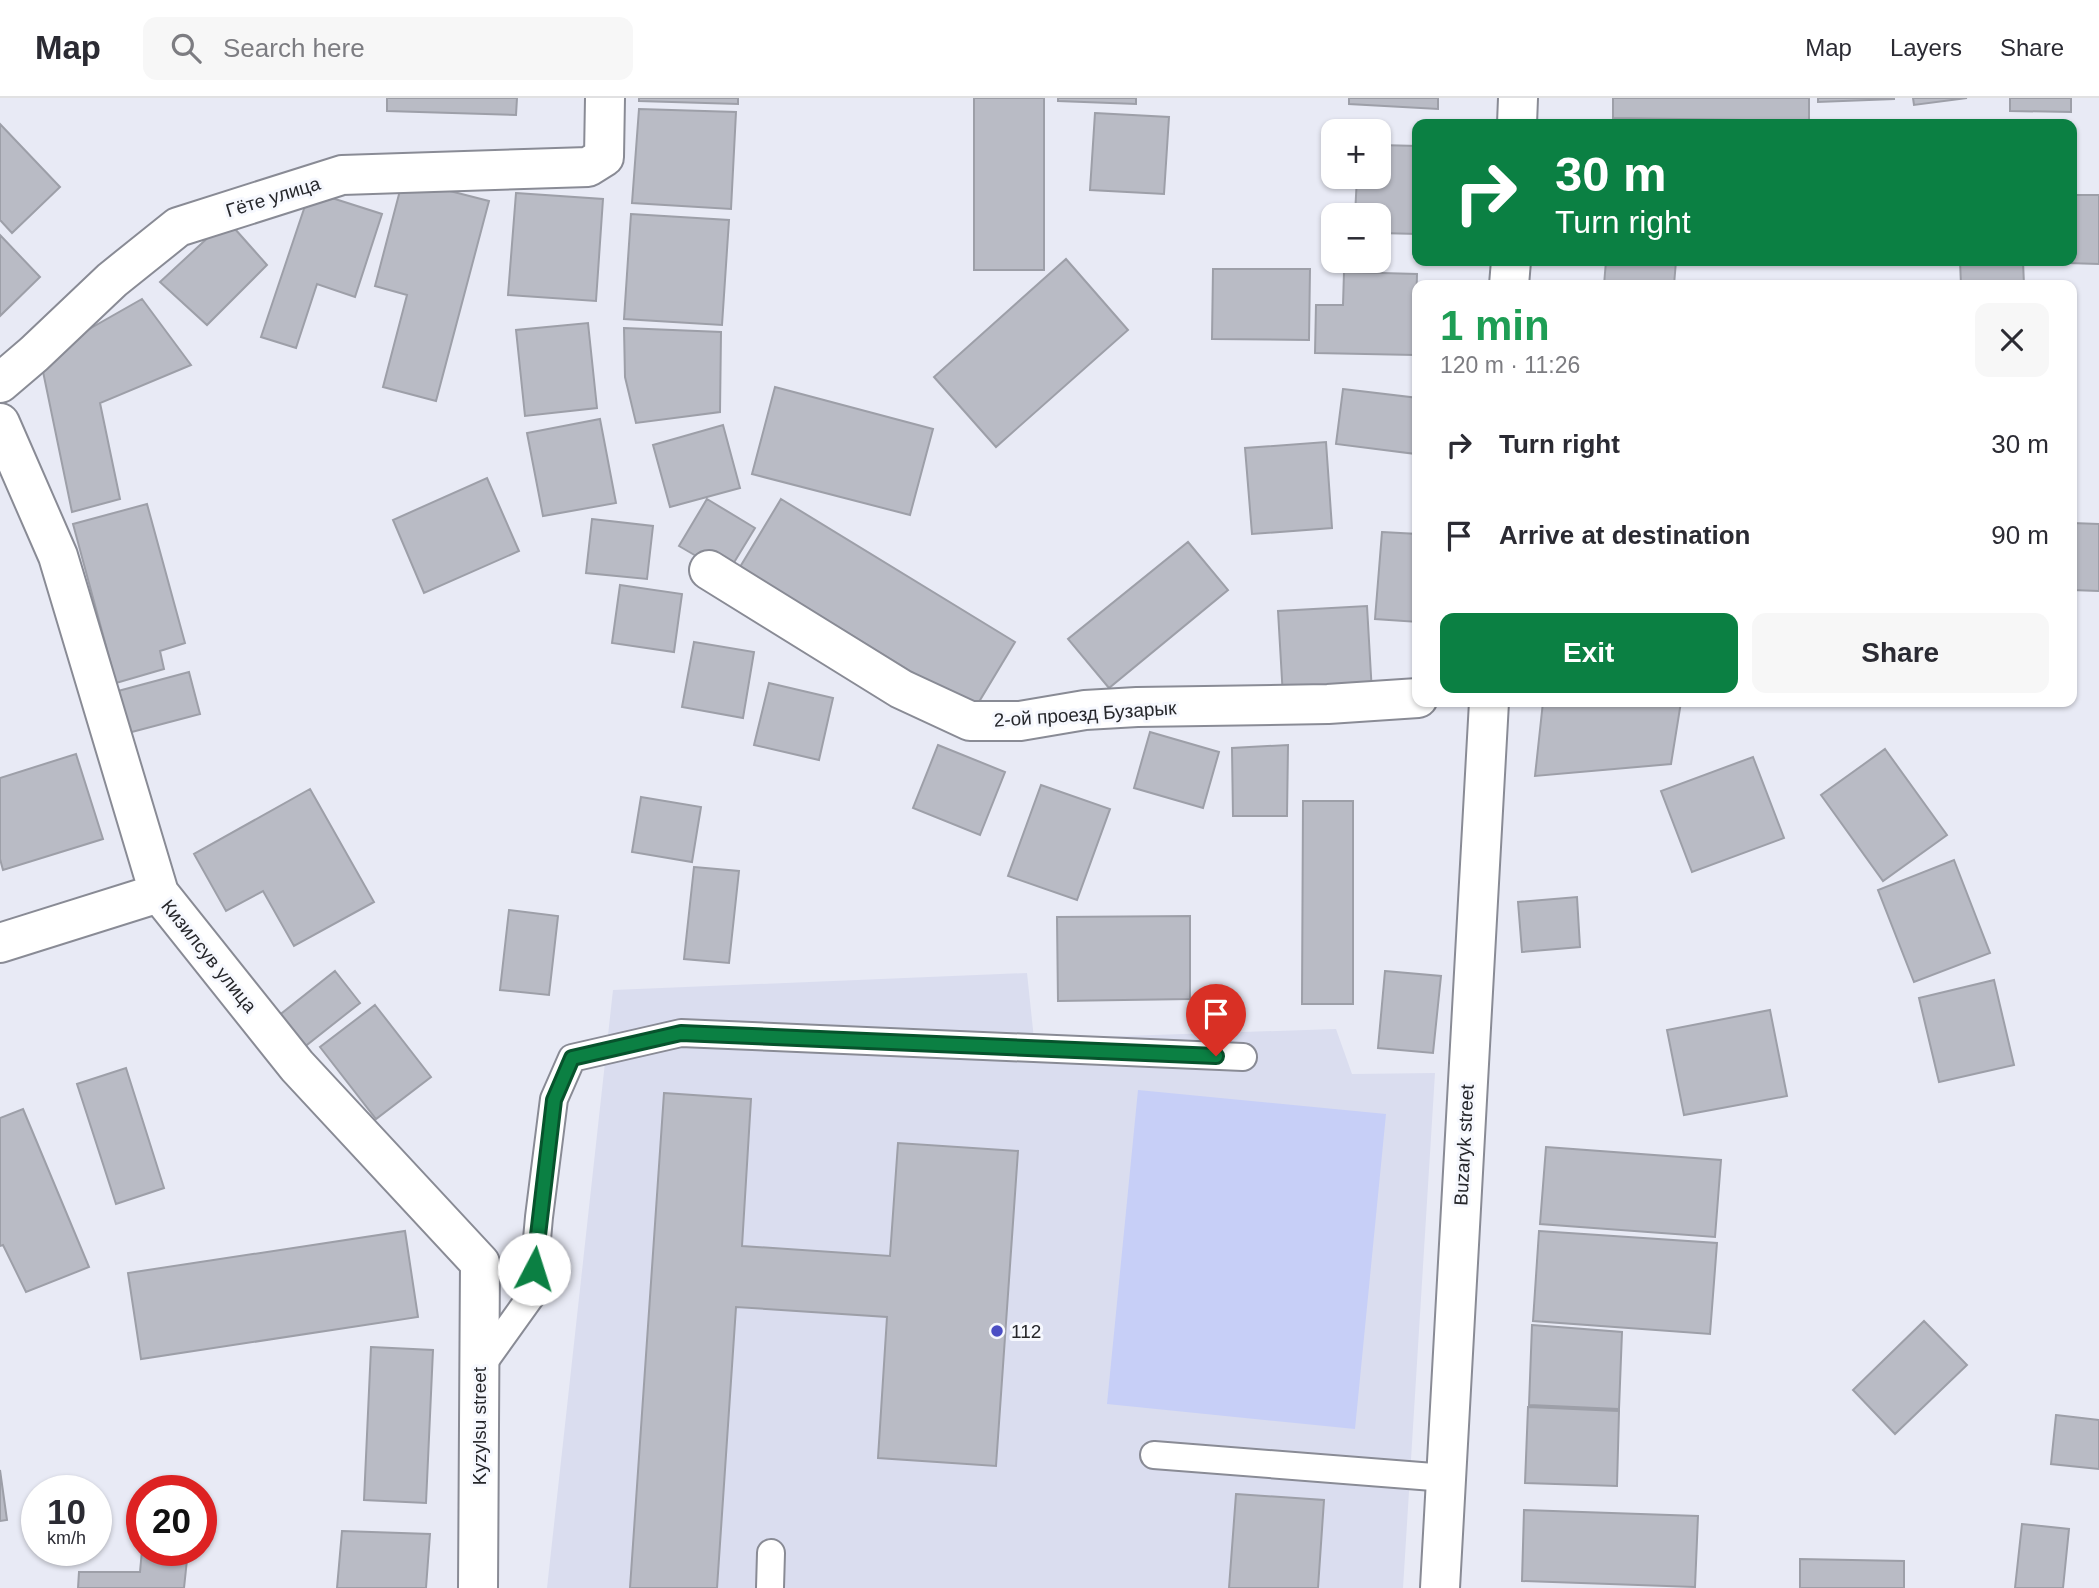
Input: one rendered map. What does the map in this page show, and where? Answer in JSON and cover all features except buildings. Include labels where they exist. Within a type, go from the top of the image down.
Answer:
[{"type":"street","name":"Гёте улица","points":[[0,383],[111,279],[178,227],[342,175],[588,167],[604,157],[605,98]]},
{"type":"street","points":[[1517,119],[1518,98]]},
{"type":"street","name":"Кизилсув улица","points":[[0,423],[58,556],[159,893],[297,1066],[480,1263],[479,1369]]},
{"type":"street","name":"2-ой проезд Бузарык","points":[[709,570],[901,689],[970,721],[1020,722],[1085,710],[1137,707],[1328,704],[1412,698]]},
{"type":"street","name":"Buzaryk street","points":[[1440,1588],[1489,707]]},
{"type":"street","points":[[0,943],[159,893]]},
{"type":"street","name":"Kyzylsu street","points":[[478,1588],[479,1369]]},
{"type":"lane","points":[[479,1369],[532,1295],[554,1100],[572,1058],[681,1033],[1243,1057]]},
{"type":"lane","points":[[1154,1455],[1446,1478]]},
{"type":"lane","points":[[770,1588],[771,1553]]},
{"type":"shaded area","name":"112","points":[[1027,973],[1034,1039],[1336,1029],[1352,1074],[1435,1073],[1403,1588],[547,1588],[613,990]]},
{"type":"shaded area","points":[[1138,1090],[1386,1114],[1355,1429],[1107,1404]]},
{"type":"place","name":"112","points":[[997,1331]]},
{"type":"route","points":[[534,1269],[554,1100],[572,1058],[681,1033],[1216,1056]]}]
